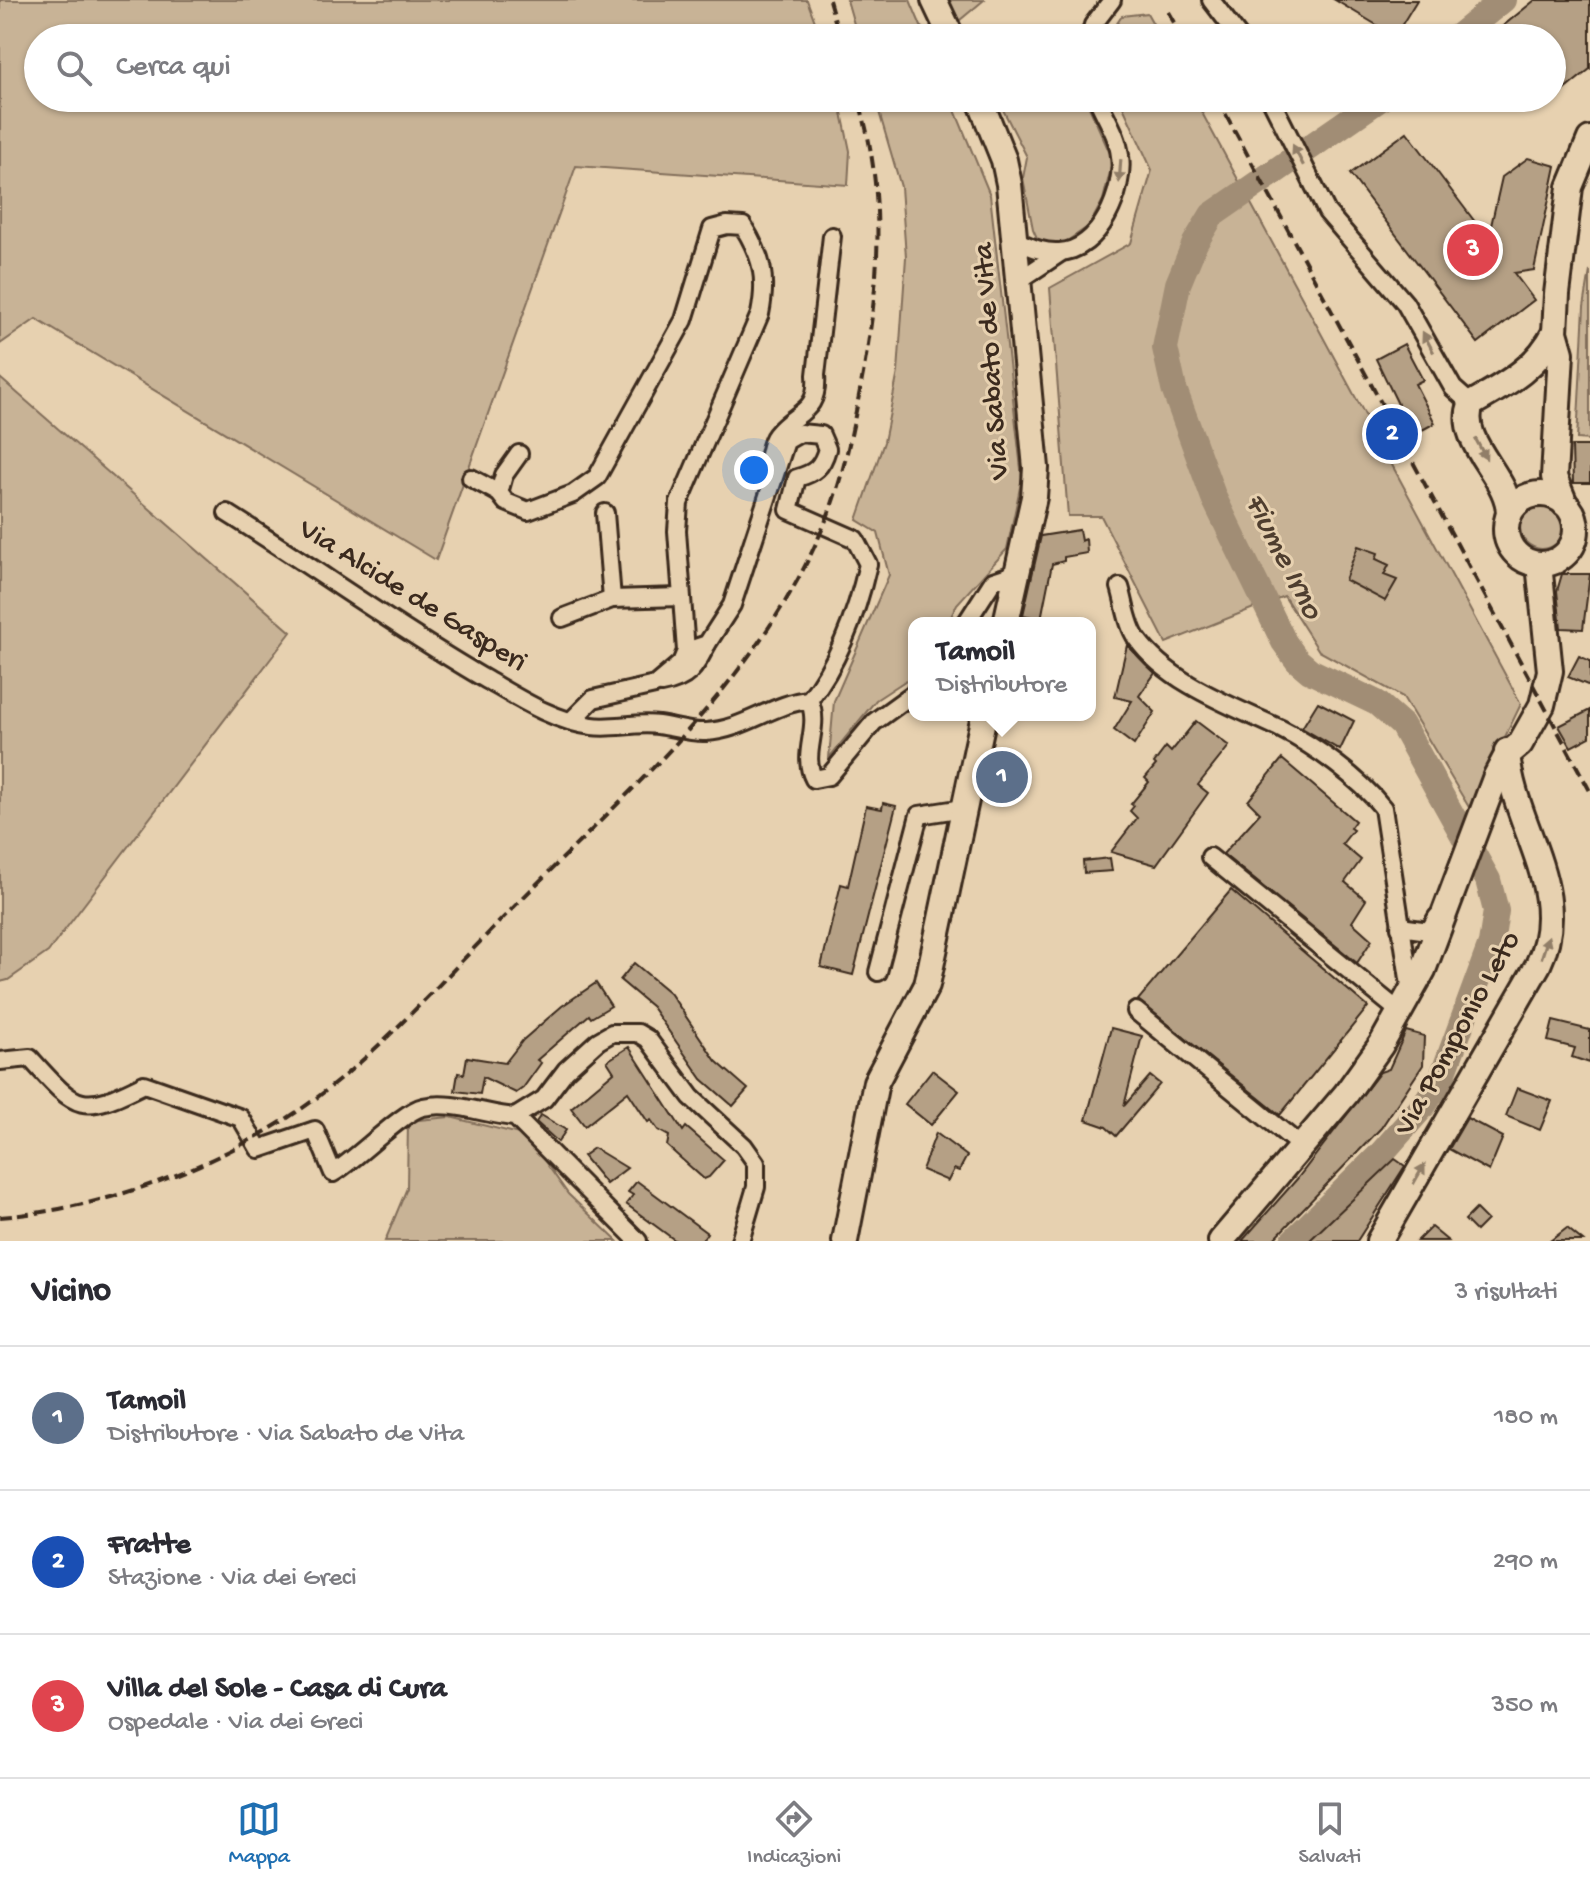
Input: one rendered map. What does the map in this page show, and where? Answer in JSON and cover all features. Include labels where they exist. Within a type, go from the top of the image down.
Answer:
[{"type":"main road","points":[[934,0],[945,24]]},
{"type":"main road","name":"Via Sabato de Vita","points":[[985,112],[1004,160],[1017,241],[1036,468],[1034,497],[1007,617]]},
{"type":"main road","points":[[1576,512],[1551,496],[1534,495],[1519,502],[1509,516],[1506,527],[1511,548],[1528,562],[1550,563],[1568,552],[1576,533],[1576,512],[1556,485],[1561,353],[1555,332],[1559,269],[1570,209],[1570,187],[1590,139]]},
{"type":"main road","points":[[1570,209],[1590,162]]},
{"type":"main road","points":[[1509,516],[1507,496],[1468,427],[1471,404],[1521,376],[1545,353],[1555,332]]},
{"type":"main road","points":[[1521,376],[1542,377],[1549,385],[1550,449],[1555,455]]},
{"type":"main road","points":[[1221,1241],[1364,1071],[1406,1002],[1502,765],[1520,744],[1542,705],[1550,671],[1550,644],[1544,623],[1539,564]]},
{"type":"main road","points":[[845,1241],[876,1082],[927,985],[983,721]]},
{"type":"main road","name":"Via Pomponio Leto","points":[[1379,1241],[1538,965],[1547,944],[1551,917],[1547,888],[1502,765]]},
{"type":"street","points":[[1094,24],[1112,0]]},
{"type":"street","points":[[1211,0],[1229,24]]},
{"type":"street","points":[[1021,279],[1098,228],[1118,186],[1119,145],[1104,112]]},
{"type":"street","points":[[1277,112],[1327,212],[1405,303],[1453,388],[1471,404]]},
{"type":"street","points":[[471,478],[499,493],[506,502],[528,511],[573,494],[597,477],[684,320],[712,229],[727,225],[743,226],[755,245],[766,283],[760,314],[679,503],[681,597],[686,651],[672,674],[655,685]]},
{"type":"street","points":[[775,472],[768,459],[773,437],[809,407],[818,388],[816,375],[832,236]]},
{"type":"street","points":[[1017,241],[1039,250],[1062,252]]},
{"type":"street","points":[[571,721],[593,699],[683,680],[692,673],[732,605],[786,441],[800,433],[821,435],[827,449],[822,464],[812,473],[797,478],[789,510],[855,539],[868,564],[846,635],[827,677],[809,700],[814,719],[807,766],[814,779],[829,776],[874,722],[908,697]]},
{"type":"street","points":[[499,493],[504,475],[519,454]]},
{"type":"street","name":"Via Alcide de Gasperi","points":[[227,513],[297,562],[341,586],[397,627],[525,701],[571,721],[593,727],[655,725],[702,732],[729,730],[793,701],[809,700]]},
{"type":"street","points":[[605,513],[612,599]]},
{"type":"street","points":[[970,617],[993,581],[1017,573]]},
{"type":"street","points":[[1120,587],[1135,637],[1168,667],[1206,693],[1285,731],[1375,798],[1385,818],[1400,927],[1406,1002]]},
{"type":"street","points":[[562,618],[612,599],[681,597]]},
{"type":"street","points":[[686,651],[707,644]]},
{"type":"street","points":[[878,972],[919,815],[964,808]]},
{"type":"street","points":[[1210,857],[1406,1002]]},
{"type":"street","points":[[1400,927],[1429,931],[1444,895],[1458,877]]},
{"type":"street","points":[[1136,1011],[1302,1147]]},
{"type":"street","points":[[0,1061],[30,1058],[62,1093],[74,1101],[96,1106],[144,1084],[241,1118],[259,1149],[315,1130],[333,1173],[420,1107],[445,1105],[488,1115],[515,1117],[544,1099],[566,1070],[598,1041],[612,1033],[638,1033],[648,1039],[691,1097],[744,1146],[756,1163],[756,1187],[740,1241]]},
{"type":"street","points":[[515,1117],[638,1241]]},
{"type":"shaded area","points":[[0,0],[807,0],[816,24],[24,24],[24,112],[842,112],[850,151],[848,185],[576,166],[436,560],[36,319],[0,344]]},
{"type":"shaded area","points":[[847,0],[910,0],[920,24],[854,24]]},
{"type":"shaded area","points":[[944,0],[984,0],[955,24]]},
{"type":"shaded area","points":[[1147,13],[1153,24],[1117,24],[1122,16]]},
{"type":"shaded area","points":[[879,112],[956,112],[990,195],[1022,478],[1007,549],[957,604],[951,617],[908,617],[908,679],[876,700],[829,758],[834,701],[889,575],[878,533],[857,520],[884,442],[898,372],[906,257],[901,187]]},
{"type":"shaded area","points":[[1004,112],[1091,112],[1113,160],[1103,200],[1089,226],[1064,243],[1040,245],[1033,229],[1023,178],[1027,157]]},
{"type":"shaded area","points":[[1125,112],[1202,112],[1521,704],[1470,809],[1403,697],[1319,651],[1284,596],[1166,643],[1101,516],[1068,516],[1050,288],[1131,243],[1152,170]]},
{"type":"shaded area","points":[[1590,271],[1590,440],[1577,439],[1584,307]]},
{"type":"shaded area","points":[[0,378],[291,632],[48,952],[8,980],[0,982]]},
{"type":"shaded area","points":[[1542,505],[1557,512],[1564,527],[1557,542],[1542,549],[1527,542],[1520,527],[1527,512]]},
{"type":"shaded area","points":[[450,1117],[527,1136],[568,1194],[617,1241],[385,1241],[407,1188],[408,1121]]},
{"type":"building","points":[[1335,0],[1417,0],[1402,24],[1375,24]]},
{"type":"building","points":[[1535,0],[1590,0],[1590,69],[1566,88],[1566,24],[1505,24]]},
{"type":"building","points":[[1407,132],[1488,239],[1502,177],[1528,158],[1556,166],[1534,270],[1514,273],[1534,300],[1478,343],[1350,174]]},
{"type":"building","points":[[1404,344],[1423,380],[1415,384],[1435,423],[1413,435],[1376,359]]},
{"type":"building","points":[[1572,446],[1590,446],[1590,483],[1573,483]]},
{"type":"building","points":[[1079,530],[1081,541],[1086,539],[1087,553],[1064,557],[1064,561],[1052,564],[1041,617],[1032,617],[1023,615],[1041,536]]},
{"type":"building","points":[[1358,546],[1378,553],[1376,559],[1389,565],[1384,575],[1397,580],[1385,601],[1345,580]]},
{"type":"building","points":[[1562,574],[1590,574],[1583,629],[1561,628],[1557,591]]},
{"type":"building","points":[[1127,645],[1155,673],[1139,696],[1155,712],[1134,745],[1114,730],[1132,701],[1115,697]]},
{"type":"building","points":[[1579,656],[1590,661],[1590,686],[1568,677]]},
{"type":"building","points":[[1318,702],[1354,721],[1340,750],[1302,728]]},
{"type":"building","points":[[1590,710],[1590,737],[1571,747],[1559,726]]},
{"type":"building","points":[[1196,721],[1229,746],[1198,785],[1208,793],[1156,865],[1111,852],[1137,818],[1130,811],[1134,806],[1131,804],[1149,782],[1145,778],[1156,765],[1154,763],[1166,747],[1171,752]]},
{"type":"building","points":[[1282,759],[1355,821],[1350,828],[1353,830],[1342,844],[1361,860],[1345,882],[1366,900],[1352,922],[1372,940],[1357,963],[1223,854],[1260,813],[1248,801]]},
{"type":"building","points":[[883,803],[896,806],[853,975],[821,967],[841,884],[848,886],[866,806],[882,809]]},
{"type":"building","points":[[1110,858],[1112,871],[1084,873],[1083,861]]},
{"type":"building","points":[[1231,890],[1368,1007],[1280,1115],[1138,1000]]},
{"type":"building","points":[[634,963],[670,993],[716,1061],[748,1089],[733,1106],[702,1079],[652,1007],[620,980]]},
{"type":"building","points":[[596,983],[611,1006],[591,1018],[589,1015],[537,1060],[541,1063],[523,1088],[516,1093],[483,1077],[480,1094],[455,1091],[458,1073],[464,1074],[467,1057],[505,1063],[523,1040],[562,1006]]},
{"type":"building","points":[[1553,1021],[1590,1030],[1590,1063],[1572,1057],[1575,1048],[1548,1041]]},
{"type":"building","points":[[1111,1028],[1142,1036],[1124,1106],[1150,1076],[1160,1084],[1116,1136],[1106,1127],[1086,1120]]},
{"type":"building","points":[[1406,1031],[1424,1036],[1423,1065],[1381,1128],[1272,1241],[1242,1241],[1297,1179],[1380,1072],[1389,1069]]},
{"type":"building","points":[[629,1047],[683,1131],[686,1127],[724,1160],[709,1177],[704,1179],[667,1146],[669,1136],[658,1130],[651,1120],[648,1122],[628,1092],[585,1126],[571,1108],[614,1072],[607,1061]]},
{"type":"building","points":[[932,1070],[959,1091],[931,1125],[905,1104]]},
{"type":"building","points":[[1517,1088],[1552,1101],[1540,1130],[1506,1116]]},
{"type":"building","points":[[541,1115],[566,1130],[558,1142],[536,1122]]},
{"type":"building","points":[[1467,1118],[1503,1137],[1489,1171],[1449,1149]]},
{"type":"building","points":[[936,1133],[967,1156],[959,1171],[954,1169],[948,1181],[922,1170]]},
{"type":"building","points":[[594,1148],[627,1168],[606,1184],[583,1156]]},
{"type":"building","points":[[1395,1159],[1405,1166],[1357,1241],[1309,1241]]},
{"type":"building","points":[[637,1181],[707,1233],[701,1241],[676,1241],[626,1204],[633,1195],[628,1192]]},
{"type":"building","points":[[1476,1209],[1487,1220],[1476,1231],[1465,1220]]},
{"type":"building","points":[[1431,1227],[1448,1241],[1417,1241]]},
{"type":"building","points":[[1567,1228],[1583,1241],[1550,1241]]},
{"type":"waterway","name":"Fiume Irno","points":[[1473,24],[1503,0]]},
{"type":"waterway","name":"Fiume Irno","points":[[1293,1241],[1380,1155],[1424,1105],[1442,1077],[1491,944],[1496,911],[1488,880],[1402,725],[1377,703],[1310,671],[1284,642],[1214,498],[1174,389],[1165,348],[1178,284],[1195,243],[1212,215],[1361,112]]},
{"type":"railway","points":[[829,0],[836,24]]},
{"type":"railway","points":[[1168,12],[1175,24]]},
{"type":"railway","points":[[0,1217],[73,1206],[144,1187],[213,1159],[310,1103],[398,1026],[639,782],[723,690],[793,588],[828,515],[849,444],[867,353],[876,280],[874,171],[861,112]]},
{"type":"railway","points":[[1225,112],[1590,791]]},
{"type":"place","name":"Villa del Sole - Casa di Cura","points":[[1473,250]]},
{"type":"place","name":"Fratte","points":[[1392,434]]},
{"type":"place","name":"Tamoil","points":[[1002,777]]}]
